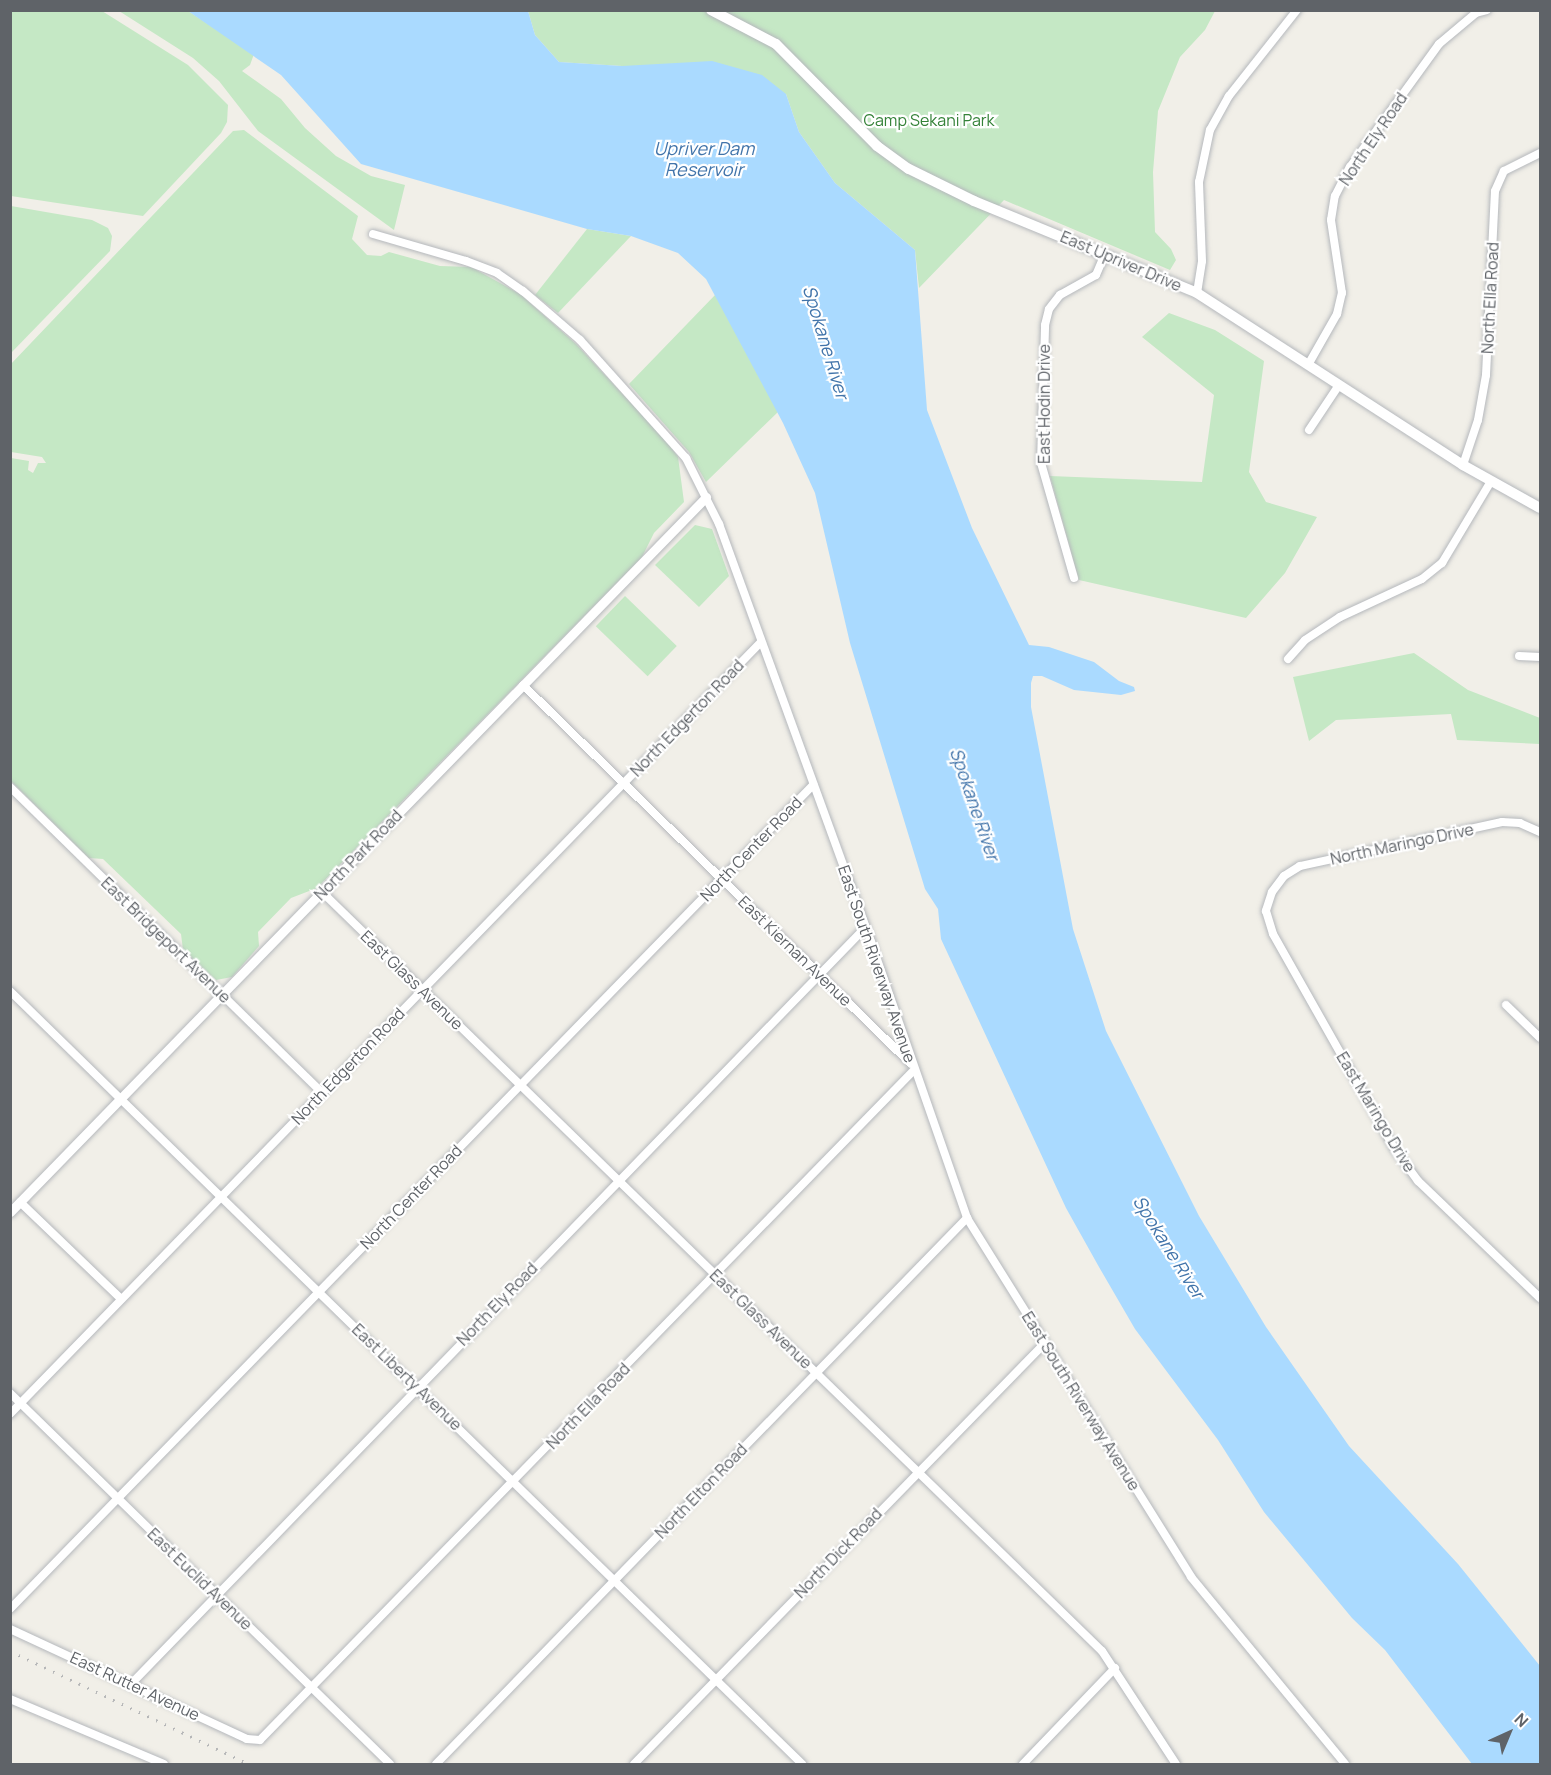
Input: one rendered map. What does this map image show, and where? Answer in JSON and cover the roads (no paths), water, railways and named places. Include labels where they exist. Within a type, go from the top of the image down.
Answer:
[{"type":"main road","name":"East Upriver Drive","points":[[711,10],[776,44],[877,146],[909,169],[965,197],[1197,293],[1463,465],[1540,508]]},
{"type":"street","points":[[1197,293],[1202,261],[1199,182],[1210,130],[1229,96],[1297,10]]},
{"type":"street","name":"North Ely Road","points":[[1308,365],[1337,314],[1342,293],[1330,220],[1335,196],[1350,167],[1439,44],[1476,13],[1487,10]]},
{"type":"street","name":"North Ella Road","points":[[1463,465],[1478,420],[1486,375],[1496,191],[1504,171],[1540,153]]},
{"type":"street","name":"East South Riverway Avenue","points":[[373,234],[466,261],[497,273],[523,291],[580,340],[651,414],[686,458],[706,497],[761,642],[967,1218],[1208,1602],[1345,1764]]},
{"type":"street","name":"East Hodin Drive","points":[[1074,579],[1041,463],[1045,325],[1049,309],[1060,295],[1096,275],[1105,254]]},
{"type":"street","points":[[1309,430],[1339,385]]},
{"type":"street","points":[[1288,659],[1305,640],[1340,617],[1422,579],[1442,563],[1491,482]]},
{"type":"street","name":"North Park Road","points":[[10,1212],[706,497]]},
{"type":"street","name":"North Edgerton Road","points":[[10,1414],[761,642]]},
{"type":"street","points":[[1519,656],[1540,657]]},
{"type":"street","name":"East Kiernan Avenue","points":[[523,685],[913,1068]]},
{"type":"street","name":"North Center Road","points":[[10,1609],[813,785]]},
{"type":"street","name":"East Bridgeport Avenue","points":[[13,794],[322,1093]]},
{"type":"street","name":"North Maringo Drive","points":[[1272,892],[1284,876],[1300,866],[1502,822],[1520,824],[1540,832]]},
{"type":"street","name":"East Glass Avenue","points":[[322,892],[816,1372],[1114,1668],[1176,1764]]},
{"type":"street","name":"East Maringo Drive","points":[[1272,892],[1266,911],[1273,934],[1394,1148],[1418,1181],[1540,1298]]},
{"type":"street","name":"North Ely Road","points":[[131,1684],[215,1594],[865,928]]},
{"type":"street","name":"East Liberty Avenue","points":[[12,997],[121,1098],[802,1764]]},
{"type":"street","points":[[1506,1005],[1540,1038]]},
{"type":"street","name":"North Ella Road","points":[[260,1740],[716,1275],[913,1068]]},
{"type":"street","points":[[20,1202],[121,1299]]},
{"type":"street","name":"North Elton Road","points":[[436,1764],[967,1218]]},
{"type":"street","name":"North Dick Road","points":[[634,1764],[917,1471],[1045,1343]]},
{"type":"street","name":"East Euclid Avenue","points":[[10,1393],[390,1764]]},
{"type":"street","name":"East Rutter Avenue","points":[[10,1629],[247,1739],[260,1740]]},
{"type":"street","points":[[1023,1764],[1114,1668]]},
{"type":"street","points":[[10,1699],[164,1764]]},
{"type":"water","name":"Upriver Dam Reservoir","points":[[188,11],[528,11],[535,35],[559,62],[622,66],[712,61],[762,75],[786,94],[799,132],[835,183],[915,250],[927,410],[972,528],[1029,645],[1049,647],[1094,662],[1119,681],[1134,687],[1135,691],[1121,695],[1074,690],[1042,676],[1033,676],[1031,683],[1031,707],[1073,929],[1106,1031],[1199,1216],[1266,1327],[1349,1446],[1458,1564],[1540,1666],[1540,1764],[1472,1764],[1385,1650],[1352,1618],[1264,1512],[1218,1440],[1135,1329],[1099,1267],[1066,1208],[941,939],[938,909],[925,889],[850,643],[815,493],[783,423],[706,279],[678,253],[631,236],[587,229],[361,164],[281,75]]},
{"type":"railway","points":[[10,1651],[249,1764]]},
{"type":"park label","name":"Camp Sekani Park","points":[[929,120]]},
{"type":"water label","name":"Spokane River","points":[[826,342]]},
{"type":"water label","name":"Spokane River","points":[[975,804]]},
{"type":"water label","name":"Spokane River","points":[[1169,1247]]}]
